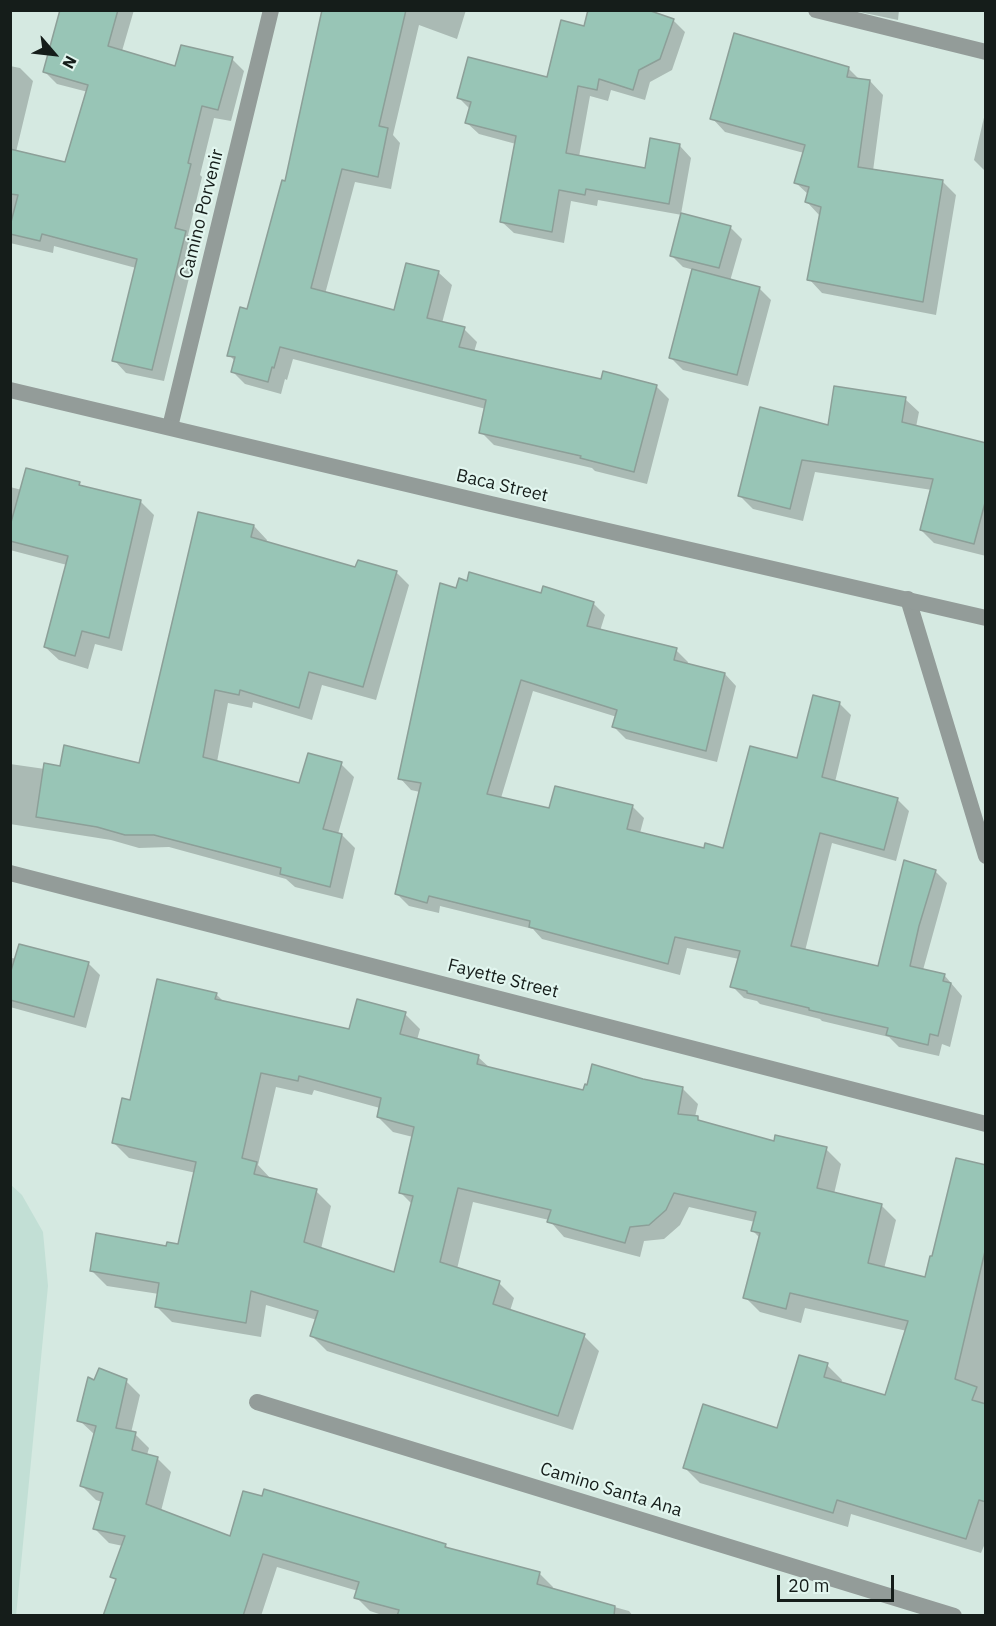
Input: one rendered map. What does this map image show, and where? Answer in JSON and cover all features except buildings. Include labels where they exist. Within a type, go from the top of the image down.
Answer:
[{"type":"street","name":"Camino Porvenir","points":[[170,427],[272,10]]},
{"type":"street","points":[[816,10],[986,52]]},
{"type":"street","name":"Baca Street","points":[[10,390],[502,507],[986,618]]},
{"type":"street","points":[[908,599],[986,856]]},
{"type":"street","name":"Fayette Street","points":[[10,873],[986,1124]]},
{"type":"street","name":"Camino Santa Ana","points":[[258,1402],[954,1616]]},
{"type":"shaded area","points":[[10,1184],[22,1195],[43,1232],[48,1286],[16,1616],[10,1615]]}]
